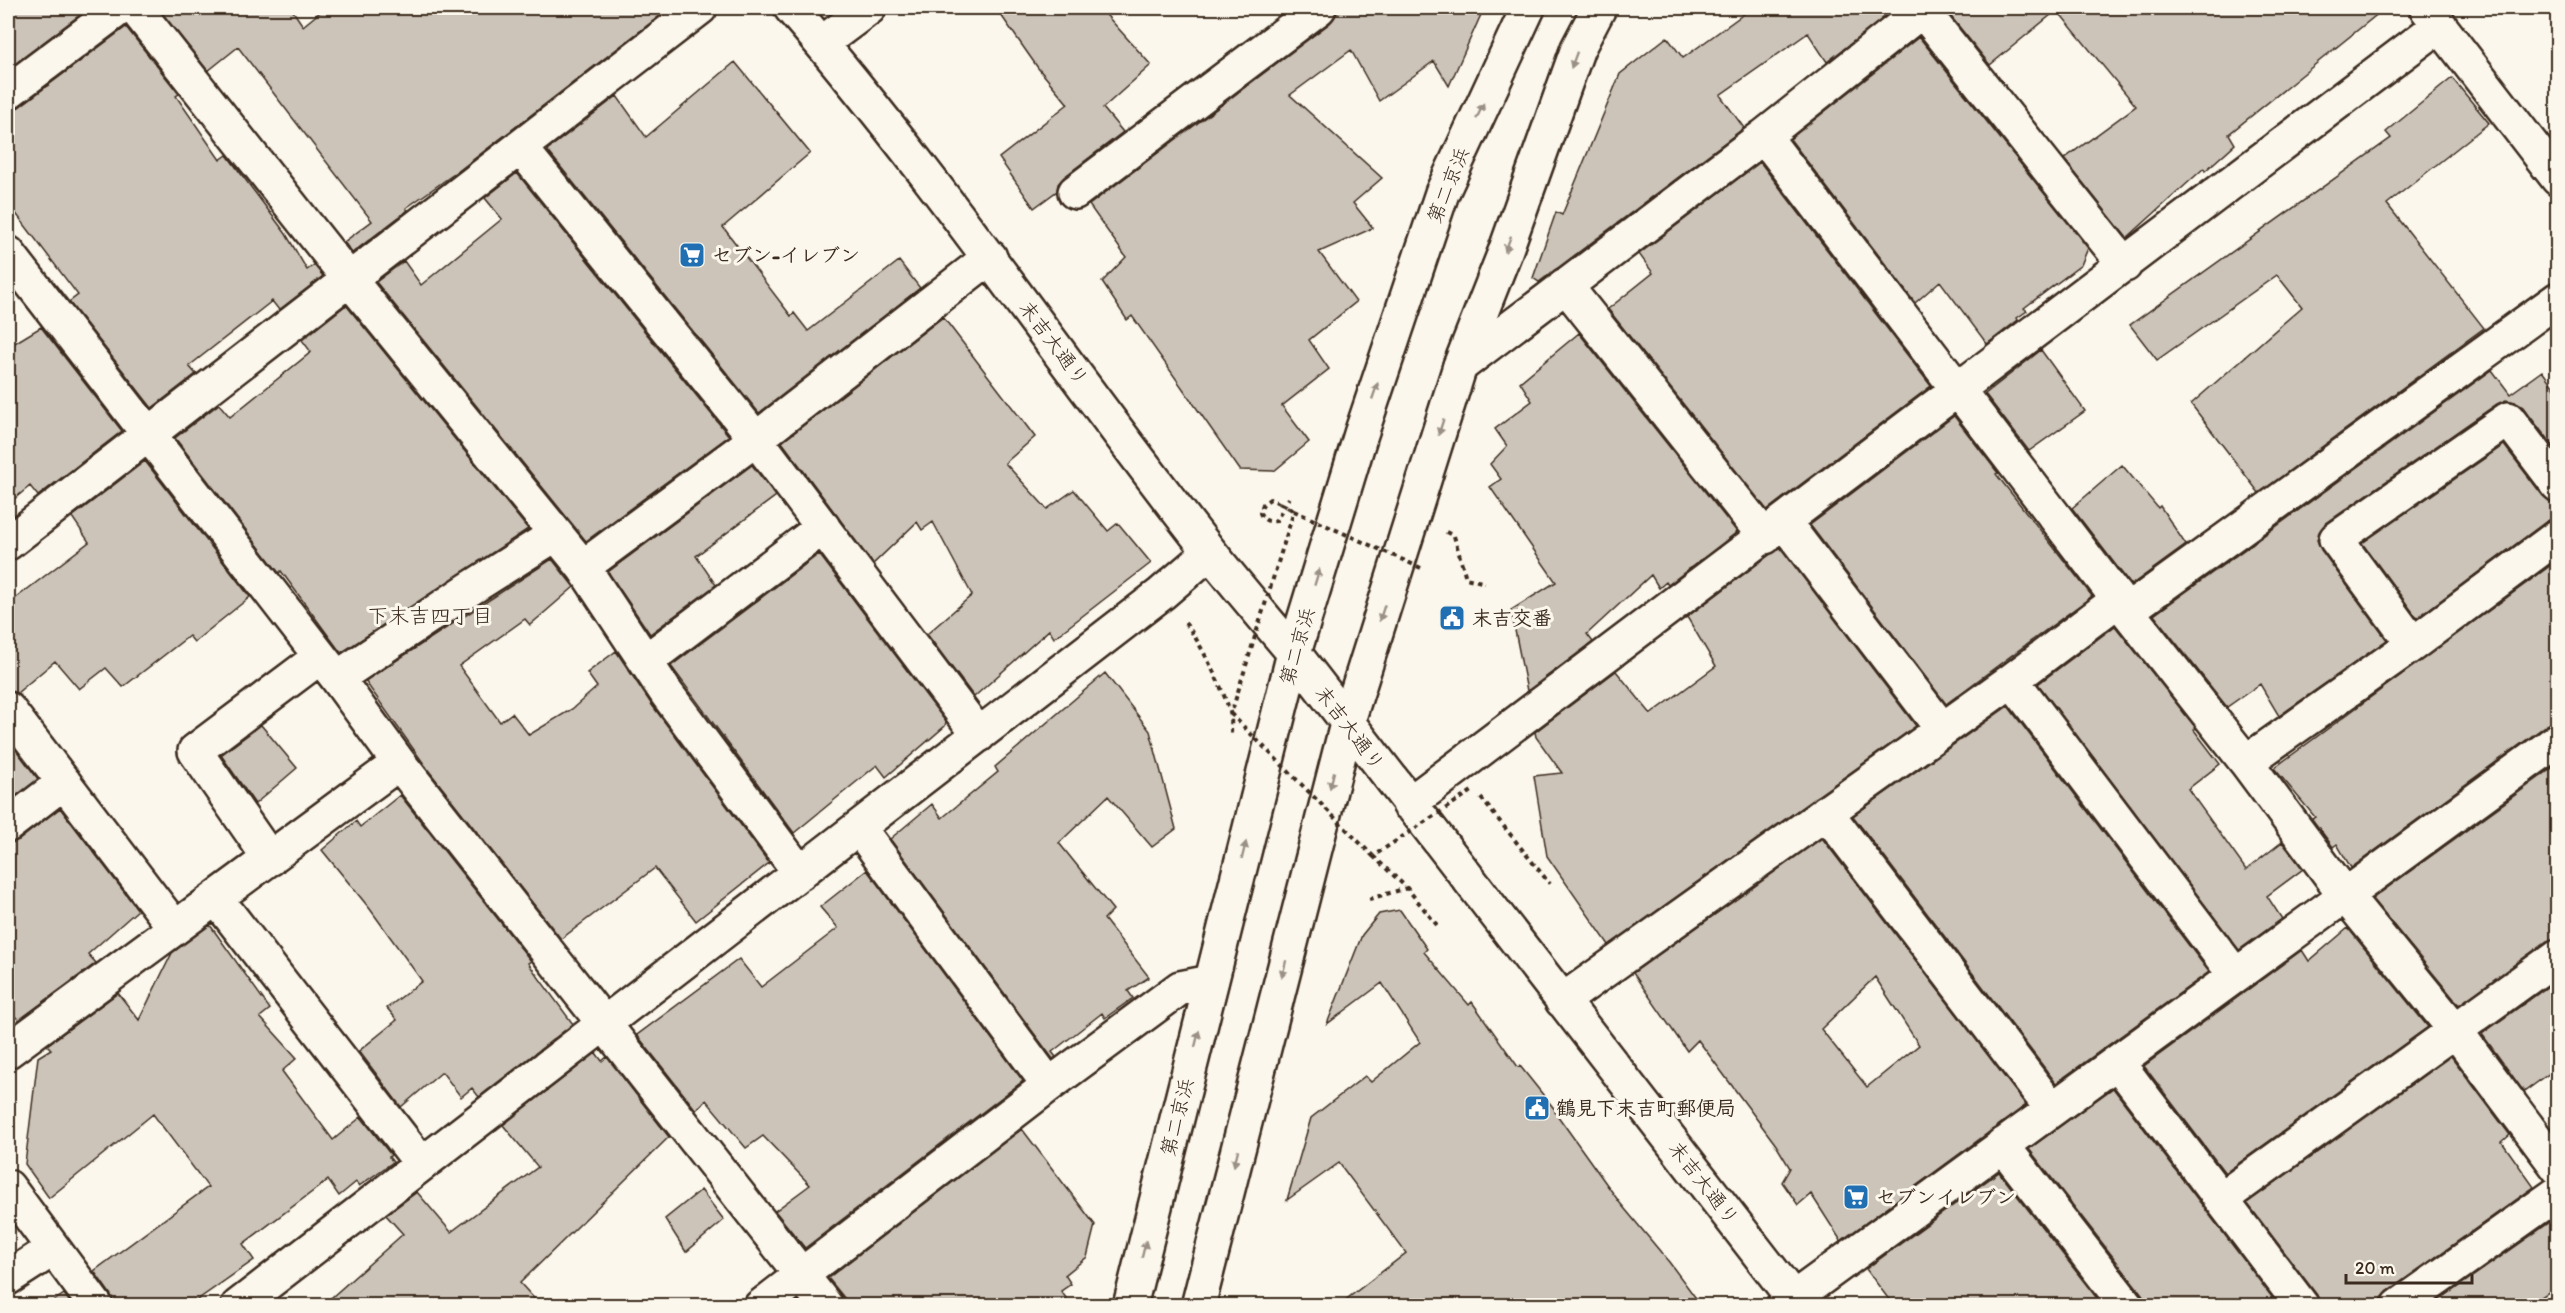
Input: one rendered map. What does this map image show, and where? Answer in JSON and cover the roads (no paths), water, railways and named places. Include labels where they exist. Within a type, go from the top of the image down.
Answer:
[{"type":"main road","points":[[8,92],[120,8]]},
{"type":"main road","points":[[135,8],[349,279],[583,567],[646,661],[800,873]]},
{"type":"main road","points":[[8,543],[700,8]]},
{"type":"main road","name":"末吉大通り","points":[[791,8],[822,43],[990,257],[1210,552],[1294,653],[1792,1303]]},
{"type":"main road","points":[[822,43],[869,8]]},
{"type":"main road","points":[[1075,192],[1319,8]]},
{"type":"main road","name":"第二京浜","points":[[1130,1305],[1294,653],[1361,434],[1442,193],[1528,8]]},
{"type":"main road","points":[[1198,1305],[1347,724],[1460,366],[1505,252],[1578,48],[1599,8]]},
{"type":"main road","points":[[1460,366],[1764,136],[1924,9],[2125,264]]},
{"type":"main road","points":[[1409,804],[2125,264],[2433,16],[2558,179]]},
{"type":"main road","points":[[1764,136],[2122,606],[2246,762],[2345,896],[2455,1030],[2558,1168]]},
{"type":"main road","points":[[520,147],[756,439],[979,735]]},
{"type":"main road","points":[[8,253],[399,763],[826,1305]]},
{"type":"main road","points":[[583,567],[756,439],[990,257]]},
{"type":"main road","points":[[1565,285],[1942,729]]},
{"type":"main road","points":[[1562,1001],[1942,729],[2122,606],[2558,299]]},
{"type":"main road","points":[[2413,644],[2336,539],[2508,419],[2558,485]]},
{"type":"main road","points":[[646,661],[823,527]]},
{"type":"main road","points":[[270,859],[195,751],[328,668],[468,590],[556,534]]},
{"type":"main road","points":[[2246,762],[2413,644],[2558,536]]},
{"type":"main road","points":[[238,1305],[859,828],[1161,594],[1210,552]]},
{"type":"main road","points":[[2012,680],[2235,975]]},
{"type":"main road","points":[[8,709],[175,928]]},
{"type":"main road","points":[[1792,1303],[2002,1145],[2558,740]]},
{"type":"main road","points":[[8,1051],[399,763]]},
{"type":"main road","points":[[8,825],[64,782]]},
{"type":"main road","points":[[1826,812],[2052,1109]]},
{"type":"main road","points":[[859,828],[1049,1085]]},
{"type":"main road","points":[[216,898],[421,1163]]},
{"type":"main road","points":[[2221,1199],[2558,956]]},
{"type":"main road","points":[[761,1305],[1180,988],[1211,982]]},
{"type":"main road","points":[[2117,1062],[2302,1305]]},
{"type":"main road","points":[[2002,1145],[2127,1305]]},
{"type":"main road","points":[[8,1187],[96,1305]]},
{"type":"main road","points":[[2400,1305],[2558,1193]]},
{"type":"main road","points":[[8,1278],[53,1249]]},
{"type":"place","name":"セブン-イレブン","points":[[692,255]]},
{"type":"place","name":"末吉交番","points":[[1452,618]]},
{"type":"place","name":"鶴見下末吉町郵便局","points":[[1537,1108]]},
{"type":"place","name":"セブンイレブン","points":[[1856,1197]]},
{"type":"district","name":"下末吉四丁目","points":[[430,615]]}]
